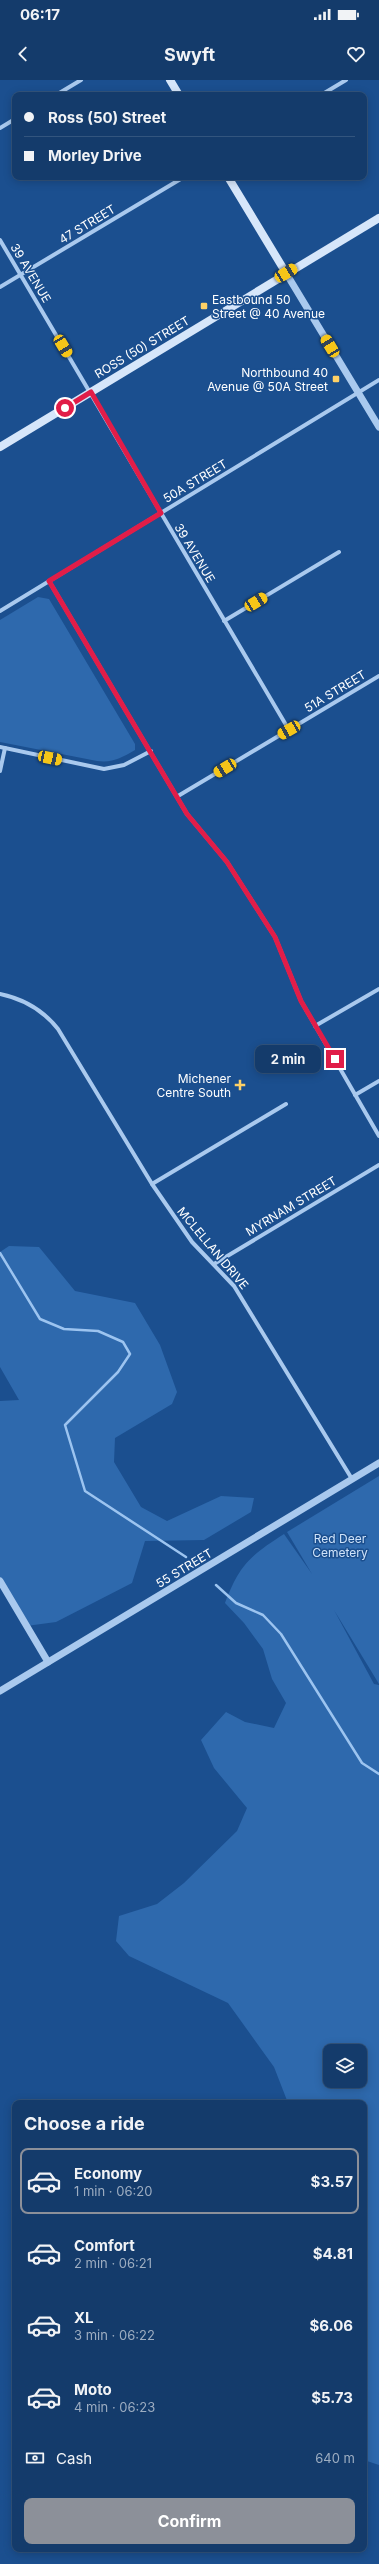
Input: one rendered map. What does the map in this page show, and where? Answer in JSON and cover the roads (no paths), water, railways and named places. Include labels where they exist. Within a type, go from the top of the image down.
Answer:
[{"type":"main road","points":[[170,80],[177,92]]},
{"type":"main road","points":[[230,180],[286,273]]},
{"type":"main road","name":"ROSS (50) STREET","points":[[0,447],[379,218]]},
{"type":"street","points":[[61,92],[81,80]]},
{"type":"street","points":[[326,92],[346,80]]},
{"type":"street","points":[[0,128],[12,121]]},
{"type":"street","name":"47 STREET","points":[[0,288],[179,180]]},
{"type":"street","name":"39 AVENUE","points":[[0,240],[289,730]]},
{"type":"street","points":[[286,273],[379,427]]},
{"type":"street","name":"50A STREET","points":[[0,611],[379,380]]},
{"type":"street","points":[[224,621],[339,552]]},
{"type":"street","points":[[49,581],[196,826],[227,862],[275,937],[290,975],[315,1026],[379,1136]]},
{"type":"street","name":"51A STREET","points":[[178,796],[379,676]]},
{"type":"street","points":[[0,747],[104,769],[124,766],[151,750]]},
{"type":"street","points":[[0,771],[5,748]]},
{"type":"street","points":[[315,1026],[379,989]]},
{"type":"street","name":"MCLELLAN DRIVE","points":[[0,994],[28,1004],[54,1025],[152,1184],[186,1235],[214,1264],[238,1293],[352,1479]]},
{"type":"street","points":[[355,1095],[379,1081]]},
{"type":"street","points":[[152,1184],[286,1104]]},
{"type":"street","name":"MYRNAM STREET","points":[[214,1264],[379,1166]]},
{"type":"street","name":"55 STREET","points":[[0,1691],[379,1463]]},
{"type":"street","points":[[0,1581],[48,1662]]},
{"type":"waterway","points":[[0,1253],[40,1319],[64,1329],[98,1331],[123,1342],[130,1354],[118,1372],[65,1425],[85,1491],[186,1557]]},
{"type":"waterway","points":[[216,1585],[236,1603],[263,1615],[281,1634],[362,1763],[379,1774]]},
{"type":"place","name":"Eastbound 50 Street @ 40 Avenue","points":[[204,306]]},
{"type":"place","name":"Northbound 40 Avenue @ 50A Street","points":[[336,379]]},
{"type":"place","name":"Michener Centre South","points":[[240,1085]]},
{"type":"park label","name":"Red Deer Cemetery","points":[[340,1545]]}]
